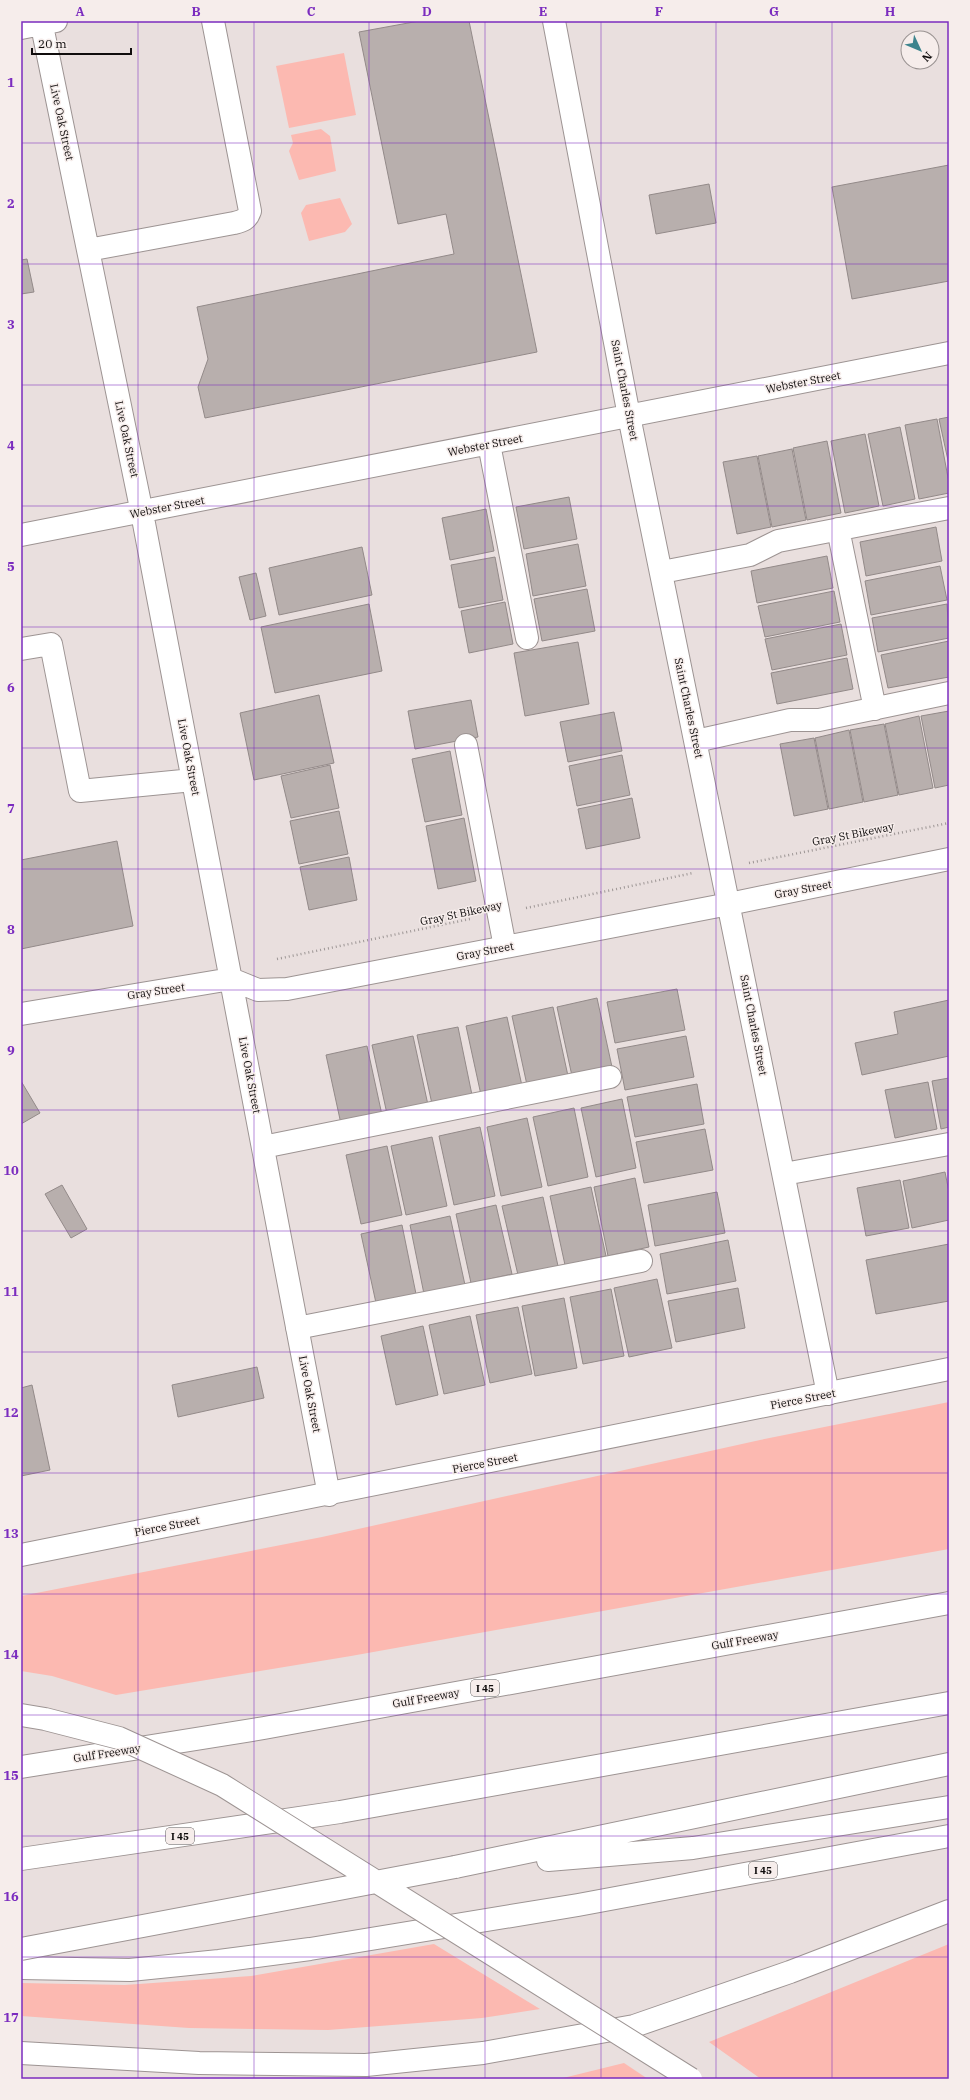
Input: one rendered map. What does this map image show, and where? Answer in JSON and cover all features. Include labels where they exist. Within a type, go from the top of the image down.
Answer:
[{"type":"main road","points":[[88,250],[234,223],[245,220],[248,216],[250,211],[213,21]]},
{"type":"main road","name":"Saint Charles Street","points":[[554,21],[629,416],[662,572],[828,1394]]},
{"type":"main road","name":"Live Oak Street","points":[[40,23],[142,513],[329,1495]]},
{"type":"main road","name":"Webster Street","points":[[21,535],[142,513],[949,353]]},
{"type":"main road","points":[[489,444],[527,638]]},
{"type":"main road","points":[[662,572],[750,555],[778,541],[949,508]]},
{"type":"main road","points":[[838,529],[875,709]]},
{"type":"main road","points":[[21,649],[51,644],[80,791],[193,780]]},
{"type":"main road","points":[[696,741],[790,720],[819,720],[949,694]]},
{"type":"main road","points":[[466,745],[505,947]]},
{"type":"main road","name":"Gray Street","points":[[21,1014],[231,979],[258,990],[287,989],[729,904],[949,859]]},
{"type":"main road","points":[[263,1146],[610,1077]]},
{"type":"main road","points":[[784,1174],[949,1144]]},
{"type":"main road","points":[[297,1328],[640,1261]]},
{"type":"main road","name":"Pierce Street","points":[[21,1555],[329,1495],[949,1369]]},
{"type":"main road","name":"Gulf Freeway","points":[[21,1767],[264,1728],[949,1603]]},
{"type":"main road","name":"I 45","points":[[21,1859],[340,1812],[949,1703]]},
{"type":"main road","points":[[21,1715],[45,1719],[119,1738],[222,1785],[691,2079]]},
{"type":"main road","points":[[21,1948],[456,1867],[949,1764]]},
{"type":"main road","points":[[456,1867],[692,1848],[949,1807]]},
{"type":"main road","name":"I 45","points":[[21,1968],[130,1970],[219,1961],[310,1949],[578,1905],[949,1836]]},
{"type":"main road","points":[[21,2053],[199,2063],[366,2065],[483,2053],[634,2026],[790,1972],[949,1911]]},
{"type":"path","name":"Gray St Bikeway","points":[[759,861],[949,823]]},
{"type":"path","name":"Gray St Bikeway","points":[[231,979],[276,959],[697,872]]},
{"type":"shaded area","points":[[344,53],[356,115],[289,128],[276,66]]},
{"type":"shaded area","points":[[321,129],[330,136],[336,171],[299,180],[289,151],[293,143],[291,135]]},
{"type":"shaded area","points":[[340,198],[352,224],[345,232],[309,241],[301,213],[306,205]]},
{"type":"shaded area","points":[[949,1402],[949,1549],[351,1656],[116,1695],[52,1676],[21,1671],[21,1596],[322,1537],[760,1440]]},
{"type":"shaded area","points":[[434,1944],[540,2009],[482,2018],[328,2030],[189,2028],[21,2016],[21,1983],[125,1985],[251,1976]]},
{"type":"shaded area","points":[[949,1944],[949,2079],[761,2079],[709,2042]]},
{"type":"shaded area","points":[[624,2063],[648,2079],[559,2079]]},
{"type":"building","points":[[419,21],[469,21],[537,352],[205,418],[198,387],[208,359],[197,307],[454,254],[446,214],[398,224],[359,32]]},
{"type":"building","points":[[949,165],[949,281],[852,299],[832,187]]},
{"type":"building","points":[[709,184],[716,223],[656,234],[649,195]]},
{"type":"building","points":[[27,259],[34,292],[21,294],[21,260]]},
{"type":"building","points":[[949,417],[949,465],[939,419]]},
{"type":"building","points":[[937,419],[949,483],[949,493],[919,499],[905,425]]},
{"type":"building","points":[[900,427],[915,499],[883,506],[868,434]]},
{"type":"building","points":[[865,434],[879,506],[845,513],[831,441]]},
{"type":"building","points":[[827,441],[841,513],[807,520],[793,448]]},
{"type":"building","points":[[792,449],[806,520],[772,527],[758,456]]},
{"type":"building","points":[[757,456],[771,527],[737,534],[723,462]]},
{"type":"building","points":[[569,497],[577,539],[524,549],[516,507]]},
{"type":"building","points":[[486,509],[494,551],[450,560],[442,518]]},
{"type":"building","points":[[936,527],[942,561],[866,576],[860,542]]},
{"type":"building","points":[[578,544],[586,586],[533,596],[526,554]]},
{"type":"building","points":[[362,547],[372,595],[279,615],[269,568]]},
{"type":"building","points":[[827,556],[833,588],[757,603],[751,571]]},
{"type":"building","points":[[495,557],[503,600],[459,608],[451,565]]},
{"type":"building","points":[[940,566],[947,600],[871,615],[865,581]]},
{"type":"building","points":[[256,573],[266,616],[250,620],[239,577]]},
{"type":"building","points":[[587,589],[595,631],[542,641],[534,599]]},
{"type":"building","points":[[834,591],[840,622],[765,637],[758,606]]},
{"type":"building","points":[[505,602],[513,644],[469,653],[461,611]]},
{"type":"building","points":[[369,604],[382,671],[275,693],[261,627]]},
{"type":"building","points":[[947,604],[949,638],[878,652],[872,618]]},
{"type":"building","points":[[841,624],[847,655],[772,670],[765,639]]},
{"type":"building","points":[[949,641],[949,677],[888,688],[881,655]]},
{"type":"building","points":[[578,642],[589,704],[525,716],[514,653]]},
{"type":"building","points":[[847,658],[853,689],[777,704],[771,673]]},
{"type":"building","points":[[319,695],[334,763],[254,780],[240,713]]},
{"type":"building","points":[[471,700],[478,737],[415,749],[408,711]]},
{"type":"building","points":[[949,711],[949,785],[935,788],[921,716]]},
{"type":"building","points":[[614,712],[622,751],[568,762],[560,722]]},
{"type":"building","points":[[919,716],[933,788],[899,795],[885,724]]},
{"type":"building","points":[[884,724],[898,795],[864,802],[850,730]]},
{"type":"building","points":[[849,730],[863,802],[829,809],[815,738]]},
{"type":"building","points":[[814,738],[828,809],[794,816],[780,744]]},
{"type":"building","points":[[450,751],[462,815],[425,822],[412,759]]},
{"type":"building","points":[[622,755],[630,795],[577,806],[569,766]]},
{"type":"building","points":[[330,765],[339,808],[291,818],[281,776]]},
{"type":"building","points":[[632,798],[640,838],[586,849],[578,809]]},
{"type":"building","points":[[339,811],[348,854],[299,864],[290,821]]},
{"type":"building","points":[[464,818],[476,881],[438,889],[426,826]]},
{"type":"building","points":[[117,841],[133,926],[21,949],[21,860]]},
{"type":"building","points":[[349,857],[357,900],[309,910],[300,867]]},
{"type":"building","points":[[677,989],[685,1030],[615,1043],[607,1002]]},
{"type":"building","points":[[597,998],[612,1067],[572,1076],[557,1007]]},
{"type":"building","points":[[949,1000],[949,1056],[862,1075],[855,1043],[898,1034],[894,1012]]},
{"type":"building","points":[[553,1007],[568,1076],[527,1085],[512,1016]]},
{"type":"building","points":[[507,1017],[522,1086],[481,1095],[466,1026]]},
{"type":"building","points":[[458,1027],[472,1095],[432,1104],[417,1035]]},
{"type":"building","points":[[413,1036],[428,1105],[387,1114],[372,1045]]},
{"type":"building","points":[[686,1036],[694,1077],[625,1090],[617,1049]]},
{"type":"building","points":[[367,1046],[382,1115],[341,1124],[326,1055]]},
{"type":"building","points":[[949,1078],[949,1127],[941,1129],[932,1081]]},
{"type":"building","points":[[21,1081],[40,1113],[21,1124]]},
{"type":"building","points":[[928,1082],[937,1129],[895,1138],[885,1090]]},
{"type":"building","points":[[697,1084],[704,1124],[635,1137],[627,1097]]},
{"type":"building","points":[[622,1099],[636,1168],[596,1177],[581,1108]]},
{"type":"building","points":[[574,1108],[588,1177],[548,1186],[533,1117]]},
{"type":"building","points":[[527,1118],[542,1187],[501,1196],[487,1127]]},
{"type":"building","points":[[480,1127],[495,1196],[454,1205],[439,1136]]},
{"type":"building","points":[[705,1129],[713,1170],[644,1183],[636,1142]]},
{"type":"building","points":[[432,1137],[447,1206],[406,1215],[391,1146]]},
{"type":"building","points":[[387,1146],[402,1215],[361,1224],[346,1155]]},
{"type":"building","points":[[945,1172],[949,1192],[949,1220],[912,1228],[903,1181]]},
{"type":"building","points":[[635,1178],[649,1247],[608,1256],[594,1187]]},
{"type":"building","points":[[900,1180],[909,1228],[866,1236],[857,1188]]},
{"type":"building","points":[[62,1185],[87,1229],[71,1238],[45,1194]]},
{"type":"building","points":[[591,1187],[606,1256],[565,1265],[550,1196]]},
{"type":"building","points":[[717,1192],[725,1233],[655,1246],[648,1205]]},
{"type":"building","points":[[543,1197],[558,1266],[518,1275],[502,1206]]},
{"type":"building","points":[[496,1205],[512,1274],[471,1283],[456,1214]]},
{"type":"building","points":[[450,1216],[465,1285],[424,1294],[410,1225]]},
{"type":"building","points":[[402,1225],[416,1294],[376,1303],[361,1234]]},
{"type":"building","points":[[728,1240],[736,1281],[667,1294],[660,1254]]},
{"type":"building","points":[[949,1244],[949,1301],[876,1314],[866,1260]]},
{"type":"building","points":[[657,1279],[672,1348],[629,1357],[614,1288]]},
{"type":"building","points":[[738,1288],[745,1328],[676,1342],[668,1301]]},
{"type":"building","points":[[611,1289],[624,1356],[583,1364],[570,1297]]},
{"type":"building","points":[[564,1298],[577,1368],[535,1376],[522,1306]]},
{"type":"building","points":[[518,1307],[532,1374],[490,1383],[476,1315]]},
{"type":"building","points":[[470,1316],[485,1385],[444,1394],[429,1325]]},
{"type":"building","points":[[423,1326],[438,1395],[396,1405],[381,1336]]},
{"type":"building","points":[[257,1367],[264,1398],[178,1417],[172,1385]]},
{"type":"building","points":[[32,1385],[50,1470],[21,1476],[21,1388]]}]
